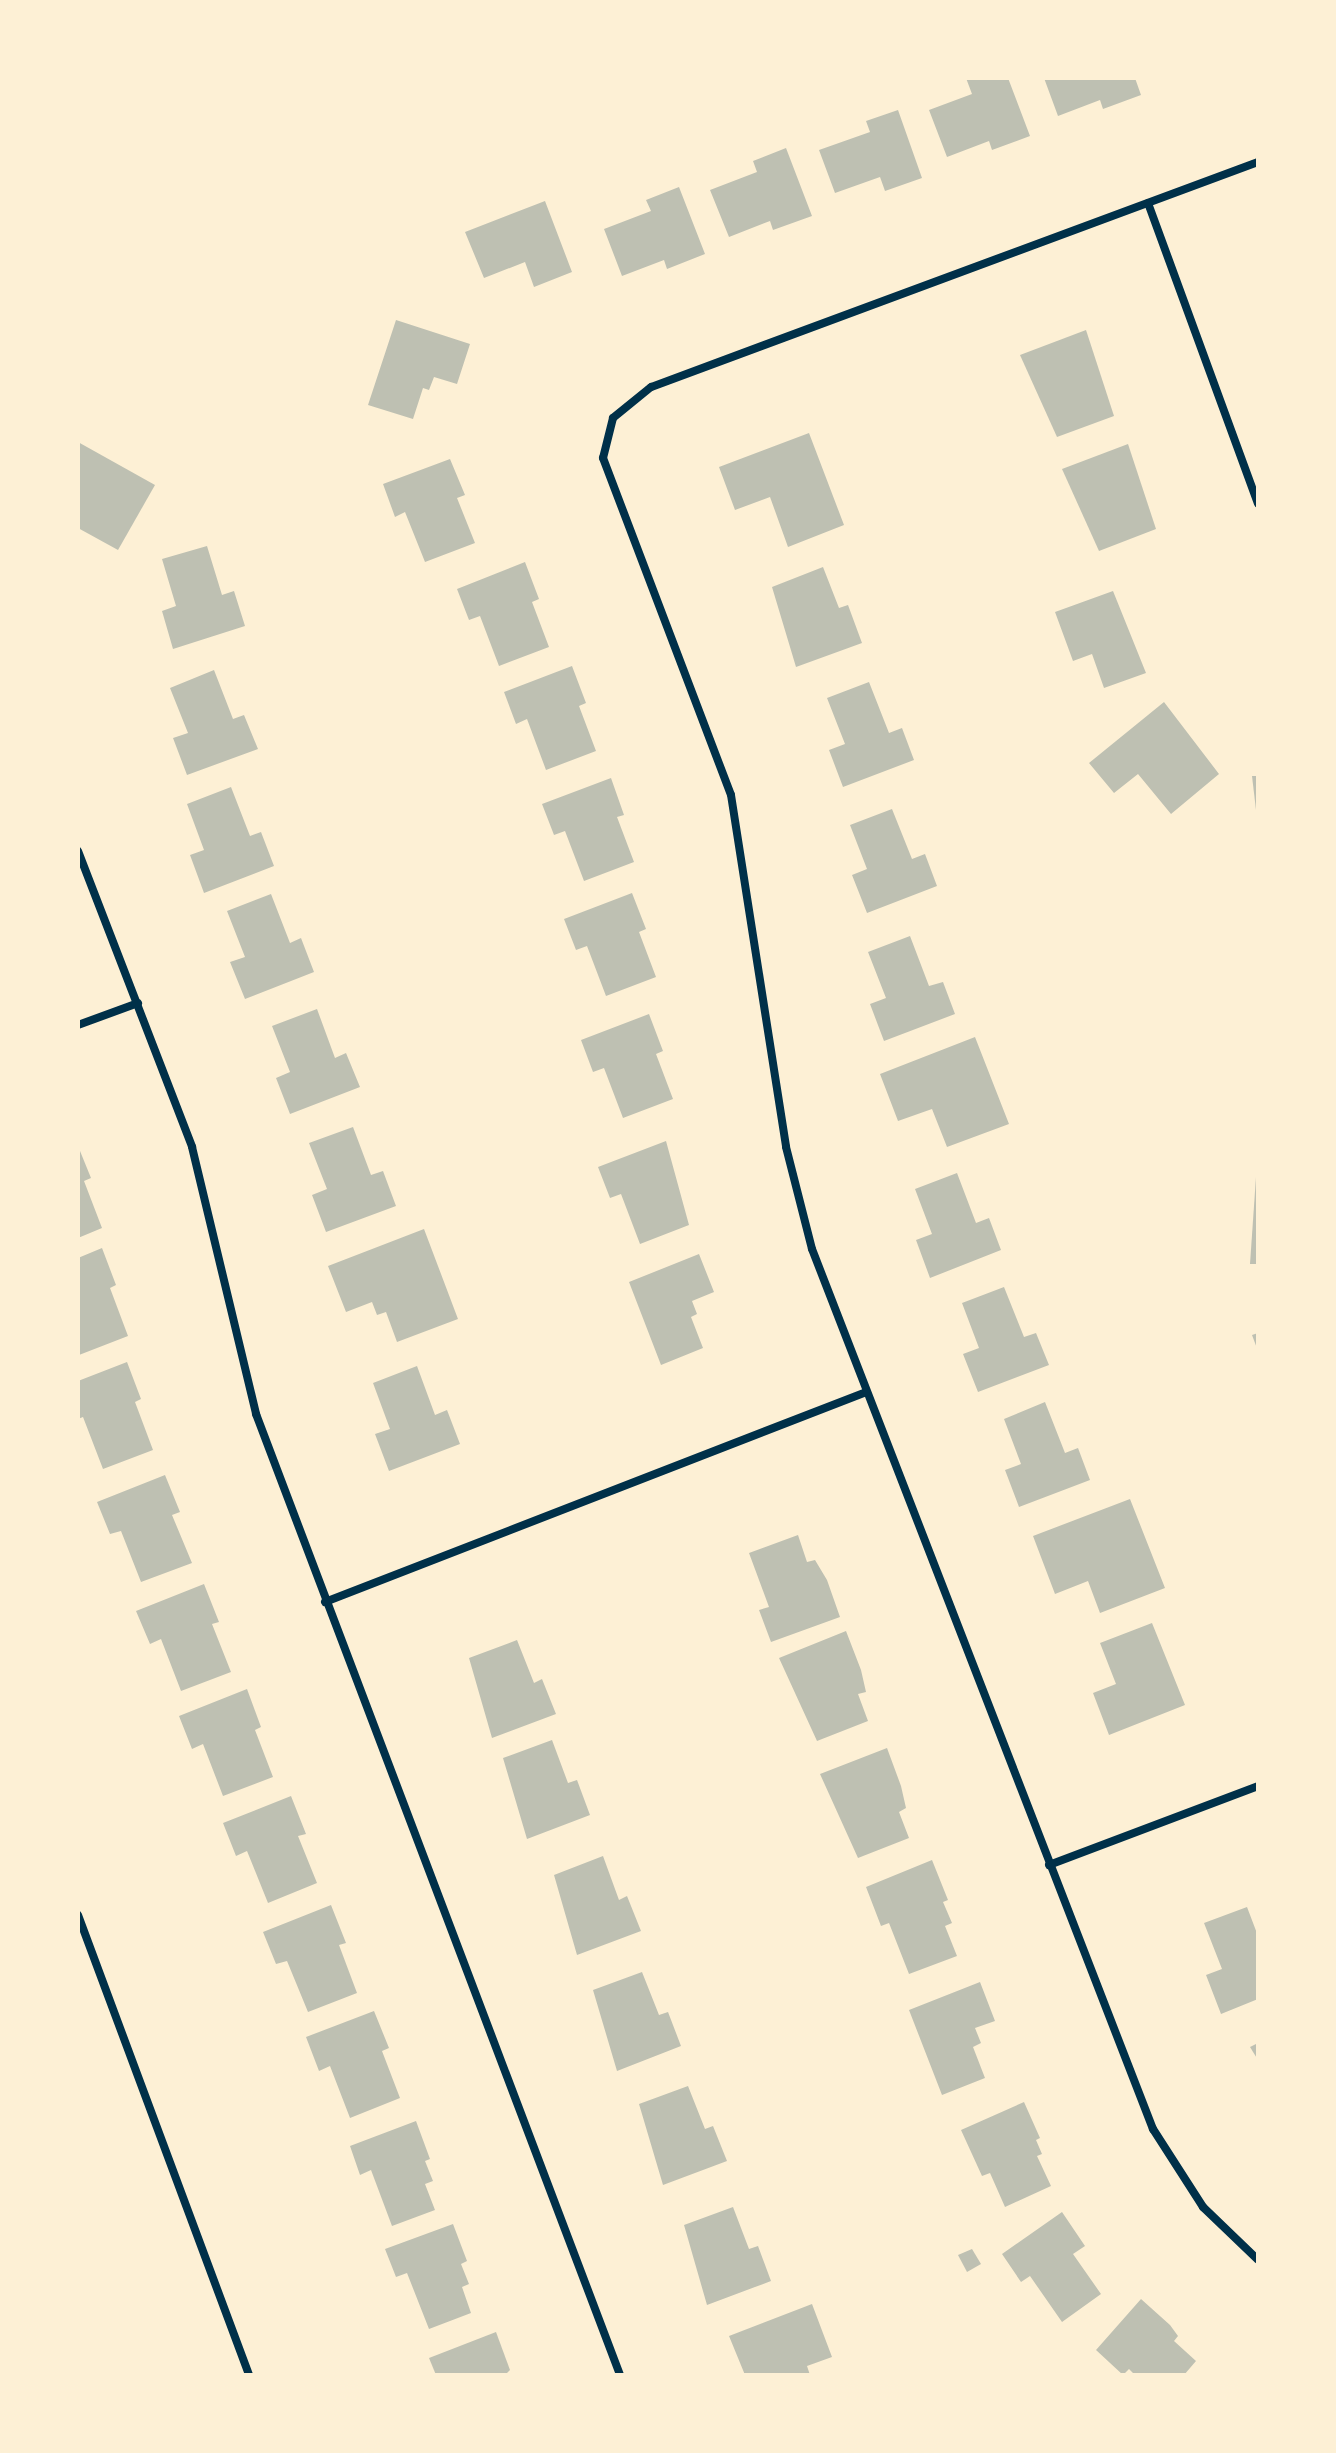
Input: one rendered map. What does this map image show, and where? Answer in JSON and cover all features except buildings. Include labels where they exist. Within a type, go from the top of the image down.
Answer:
[{"type":"street","points":[[1258,162],[651,387],[624,403],[607,435],[603,458],[609,481],[731,795],[797,1198],[866,1392],[1153,2129],[1203,2207],[1258,2260]]},
{"type":"street","points":[[1148,203],[1258,504]]},
{"type":"street","points":[[78,851],[192,1147],[256,1414],[620,2375]]},
{"type":"street","points":[[78,1025],[138,1003]]},
{"type":"street","points":[[325,1602],[866,1392]]},
{"type":"street","points":[[1049,1865],[1258,1786]]},
{"type":"street","points":[[78,1915],[249,2375]]}]
